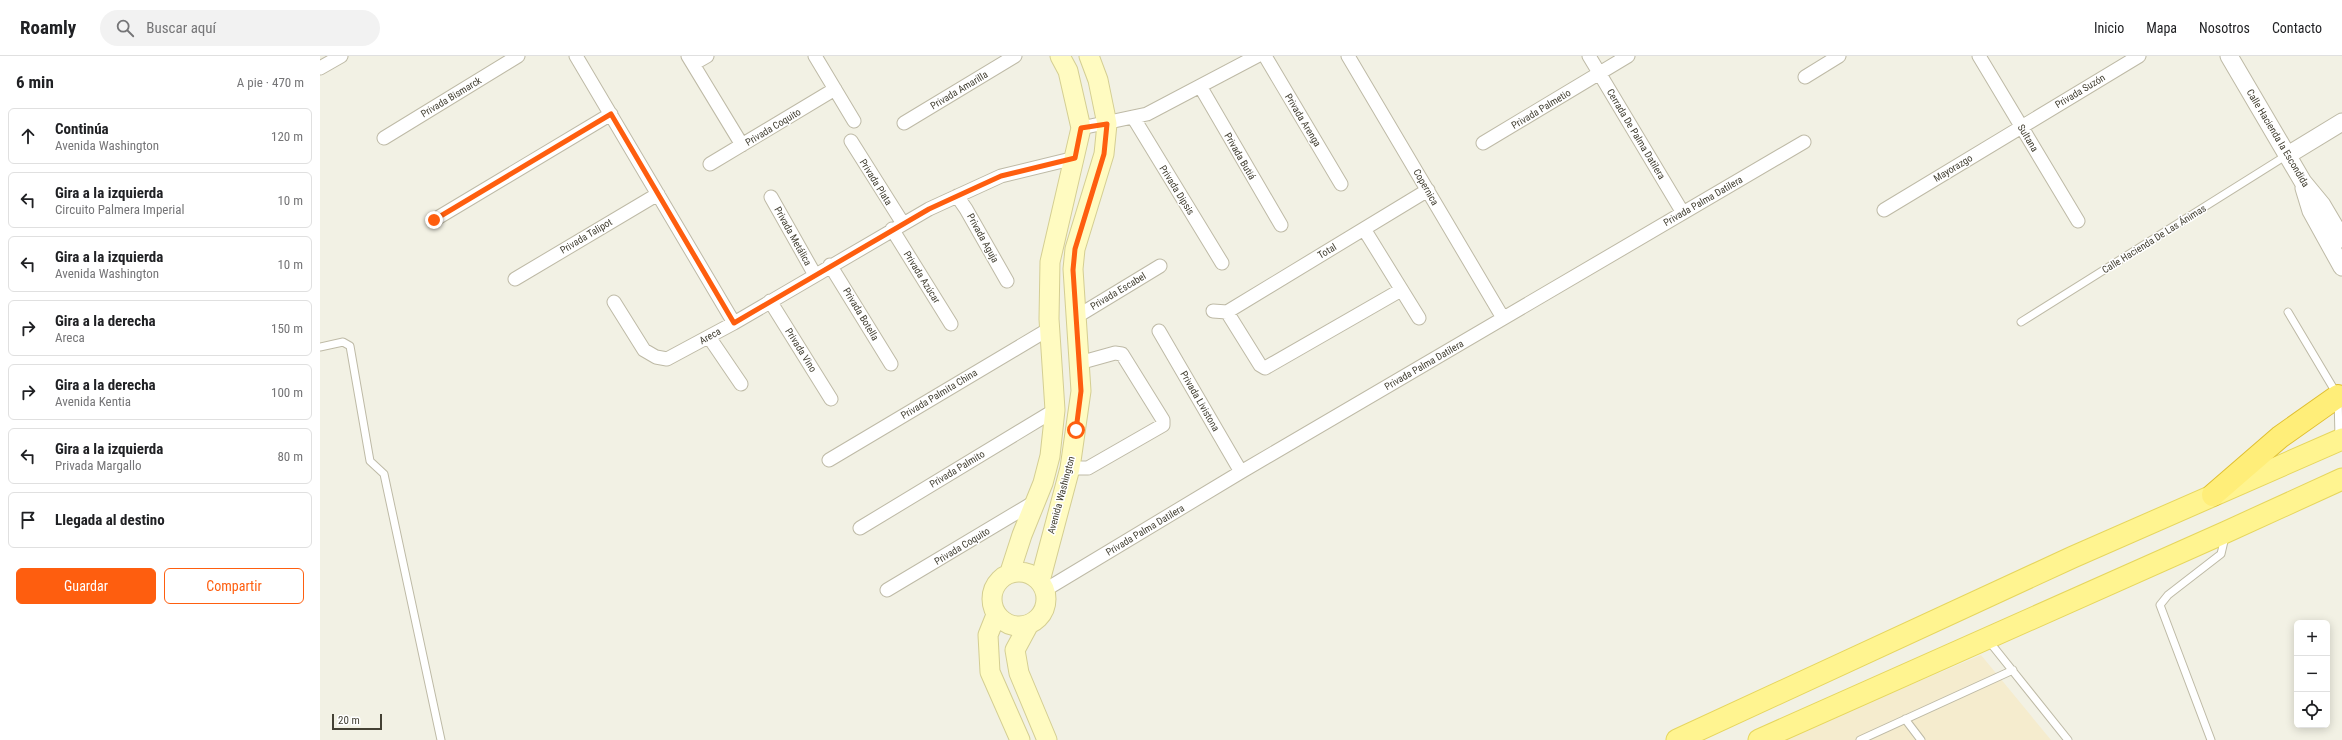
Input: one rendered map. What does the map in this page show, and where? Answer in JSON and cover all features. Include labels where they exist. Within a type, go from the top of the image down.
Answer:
[{"type":"highway","points":[[2213,495],[2280,437],[2340,395]]},
{"type":"main road","name":"Avenida Washington","points":[[1010,572],[1022,535],[1037,501],[1050,456],[1055,410],[1049,329],[1050,262],[1081,128],[1068,71],[1060,56]]},
{"type":"main road","name":"Avenida Washington","points":[[1042,585],[1070,468],[1081,391],[1073,270],[1075,249],[1104,154],[1107,124],[1098,80],[1089,56]]},
{"type":"main road","points":[[1677,740],[2213,495],[2341,442]]},
{"type":"main road","points":[[1759,740],[2342,479]]},
{"type":"main road","points":[[1010,572],[1026,572],[1042,585],[1046,600],[1044,610],[1038,619],[1029,624],[1011,625],[996,615],[991,599],[992,590],[996,582],[1010,572]]},
{"type":"main road","points":[[996,615],[988,635],[990,672],[1020,740]]},
{"type":"main road","points":[[1029,624],[1015,650],[1019,673],[1047,740]]},
{"type":"street","points":[[320,68],[340,56]]},
{"type":"street","name":"Privada Bismarck","points":[[384,138],[518,56]]},
{"type":"street","points":[[576,56],[734,323]]},
{"type":"street","points":[[707,56],[691,60],[742,145]]},
{"type":"street","points":[[814,56],[854,121]]},
{"type":"street","name":"Privada Amarilla","points":[[904,123],[1015,56]]},
{"type":"street","points":[[1081,128],[1107,124],[1147,114],[1257,56]]},
{"type":"street","name":"Privada Arenga","points":[[1265,56],[1341,184]]},
{"type":"street","name":"Copernica","points":[[1348,56],[1503,318]]},
{"type":"street","name":"Cerrada De Palma Datilera","points":[[1589,56],[1683,213]]},
{"type":"street","name":"Privada Palmetio","points":[[1483,144],[1628,56]]},
{"type":"street","points":[[1805,77],[1840,56]]},
{"type":"street","name":"Sultana","points":[[1979,56],[2078,221]]},
{"type":"street","name":"Privada Suzón","points":[[2021,127],[2139,56]]},
{"type":"street","name":"Calle Hacienda la Escondida","points":[[2229,56],[2303,182],[2322,205],[2342,239]]},
{"type":"street","name":"Privada Butiá","points":[[1200,86],[1281,225]]},
{"type":"street","name":"Privada Coquito","points":[[710,164],[835,89]]},
{"type":"street","points":[[434,220],[611,114]]},
{"type":"street","name":"Privada Dipsis","points":[[1133,117],[1222,263]]},
{"type":"street","points":[[2288,155],[2342,122]]},
{"type":"street","name":"Mayorazgo","points":[[1884,210],[2021,127]]},
{"type":"street","name":"Privada Plata","points":[[851,141],[897,226]]},
{"type":"street","name":"Privada Palma Datilera","points":[[1042,585],[1241,472],[1804,142]]},
{"type":"street","name":"Areca","points":[[614,302],[644,350],[656,357],[667,359],[734,323],[897,226],[957,196],[1001,176],[1075,158]]},
{"type":"street","points":[[2303,182],[2311,211],[2342,266]]},
{"type":"street","name":"Total","points":[[1227,312],[1428,190]]},
{"type":"street","name":"Privada Talipot","points":[[515,279],[658,194]]},
{"type":"street","name":"Privada Aguja","points":[[957,196],[1007,281]]},
{"type":"street","name":"Privada Metálica","points":[[771,197],[815,275]]},
{"type":"street","name":"Privada Azúcar","points":[[897,226],[951,324]]},
{"type":"street","points":[[1364,229],[1419,318]]},
{"type":"street","name":"Privada Botella","points":[[830,265],[891,364]]},
{"type":"street","name":"Privada Escabel","points":[[1076,317],[1160,266]]},
{"type":"street","points":[[1213,311],[1227,312],[1260,365],[1265,368],[1401,290]]},
{"type":"street","name":"Privada Vino","points":[[770,301],[831,399]]},
{"type":"street","name":"Privada Palmita China","points":[[829,460],[1049,329]]},
{"type":"street","name":"Privada Livistona","points":[[1158,331],[1241,472]]},
{"type":"street","points":[[709,337],[741,384]]},
{"type":"street","points":[[1070,468],[1088,468],[1163,425],[1159,413],[1122,354],[1115,354],[1079,363]]},
{"type":"street","name":"Privada Palmito","points":[[860,528],[1055,410]]},
{"type":"street","name":"Privada Coquito","points":[[887,590],[1037,501]]},
{"type":"lane","name":"Calle Hacienda De Las Ánimas","points":[[2021,322],[2288,155]]},
{"type":"lane","points":[[2288,312],[2340,395],[2341,442]]},
{"type":"lane","points":[[320,347],[343,342],[350,346],[370,461],[384,474],[442,740]]},
{"type":"lane","points":[[2211,740],[2160,606],[2168,595],[2221,554],[2226,532]]},
{"type":"lane","points":[[1986,638],[2068,740]]},
{"type":"lane","points":[[1860,740],[2013,670]]},
{"type":"lane","points":[[1905,720],[1921,740]]},
{"type":"shaded area","points":[[1981,655],[2051,740],[1781,740]]},
{"type":"route","points":[[434,220],[611,114],[734,323],[902,222],[1001,176],[1075,158],[1081,128],[1107,124],[1104,154],[1075,249],[1073,270],[1081,391],[1076,430]]}]
